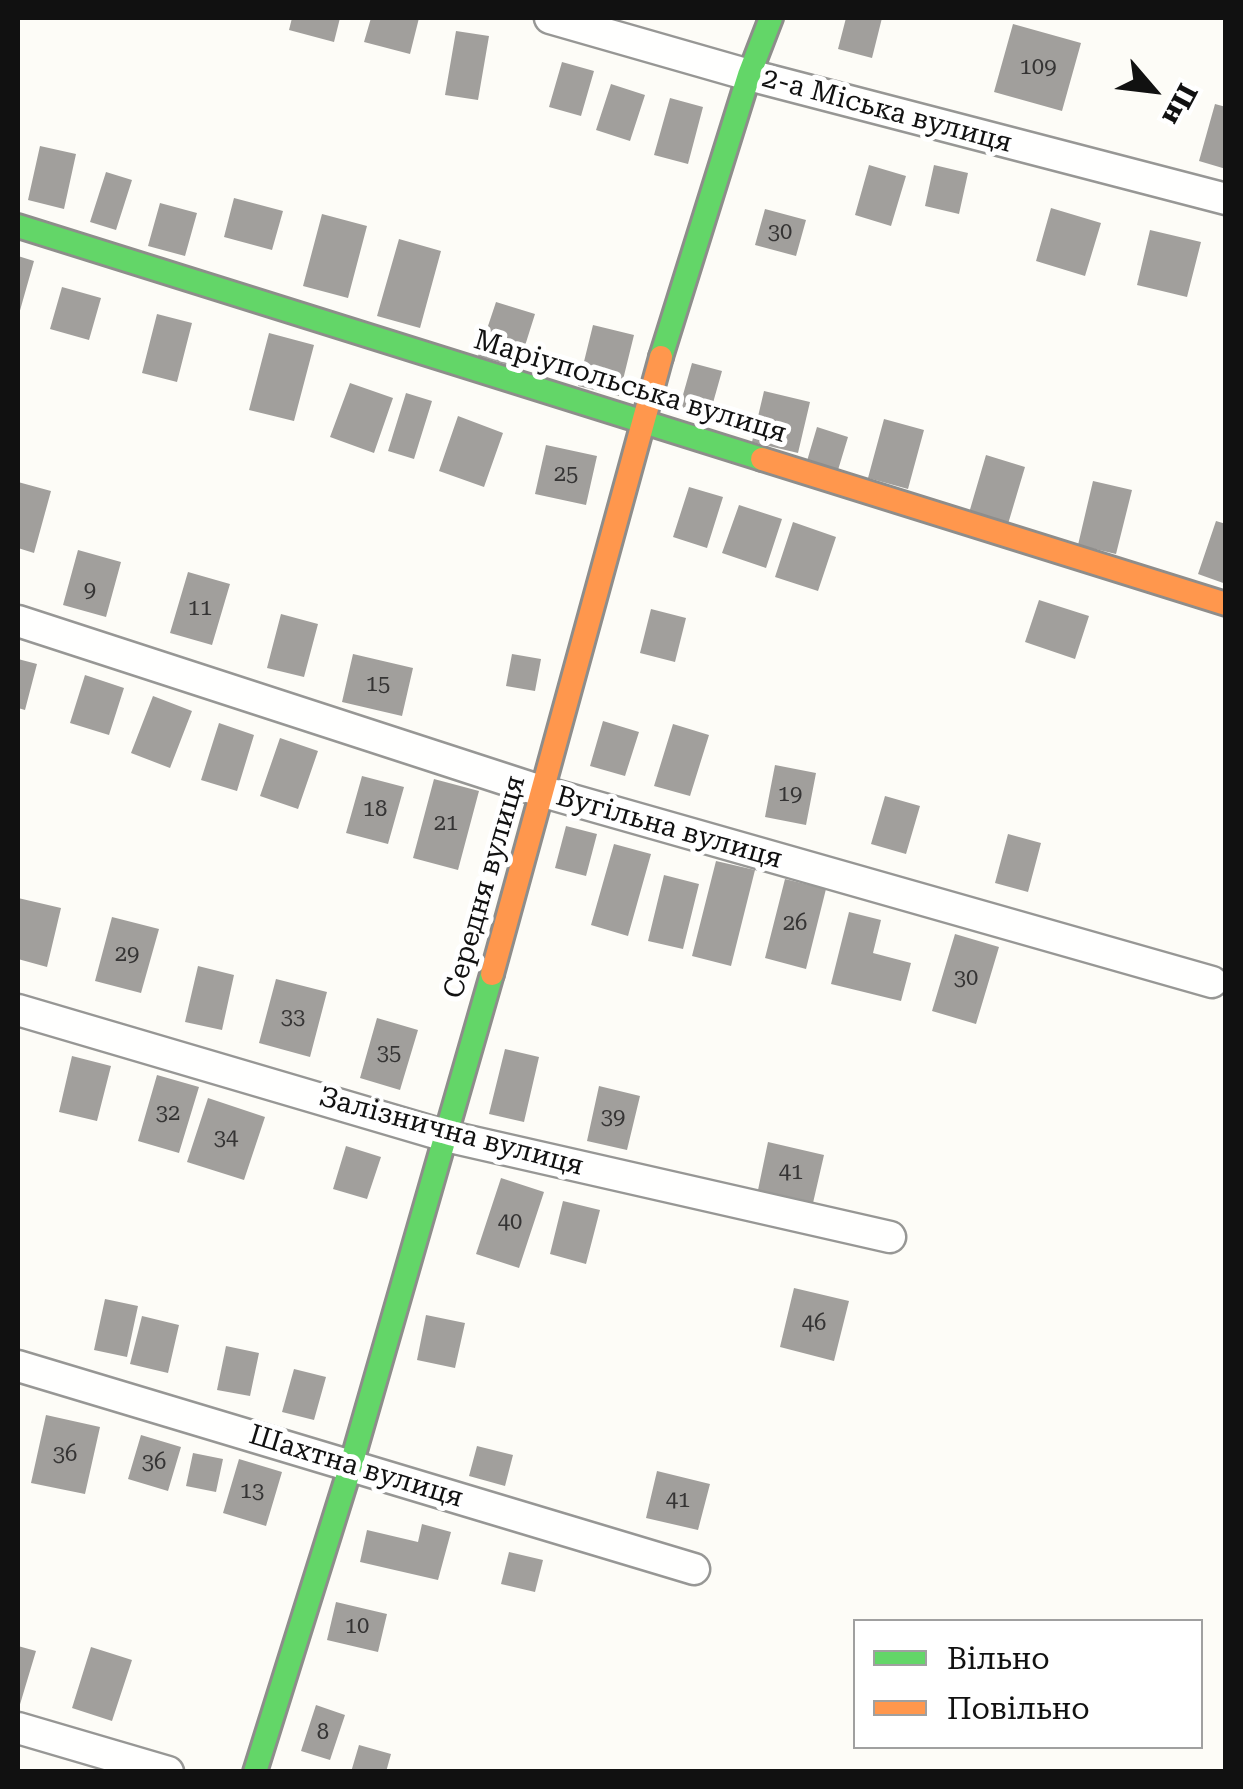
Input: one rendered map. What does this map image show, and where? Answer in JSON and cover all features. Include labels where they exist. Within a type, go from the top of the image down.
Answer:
[{"type":"street","name":"2-а Міська вулиця","points":[[550,18],[749,75],[1226,199]]},
{"type":"street","name":"Середня вулиця","points":[[254,1772],[351,1465],[446,1136],[544,792],[641,422],[749,75],[771,18]]},
{"type":"street","name":"Маріупольська вулиця","points":[[18,226],[1226,604]]},
{"type":"street","name":"Вугільна вулиця","points":[[18,621],[544,792],[1212,982]]},
{"type":"street","name":"Залізнична вулиця","points":[[18,1010],[446,1136],[890,1238]]},
{"type":"street","name":"Шахтна вулиця","points":[[18,1366],[694,1569]]},
{"type":"street","points":[[18,1728],[168,1772]]},
{"type":"building","points":[[292,18],[340,18],[334,42],[289,30]]},
{"type":"building","points":[[371,18],[419,18],[410,54],[364,42]]},
{"type":"building","points":[[846,18],[882,18],[872,58],[838,49]]},
{"type":"building","points":[[1013,24],[1081,43],[1062,111],[994,92]]},
{"type":"building","points":[[456,31],[489,36],[478,100],[445,95]]},
{"type":"building","points":[[562,62],[594,71],[581,116],[549,107]]},
{"type":"building","points":[[611,84],[645,95],[630,141],[596,130]]},
{"type":"building","points":[[670,98],[703,107],[688,164],[654,155]]},
{"type":"building","points":[[1215,104],[1226,107],[1226,169],[1199,161]]},
{"type":"building","points":[[40,146],[76,154],[64,209],[28,200]]},
{"type":"building","points":[[869,165],[906,176],[891,226],[855,215]]},
{"type":"building","points":[[934,165],[968,173],[959,214],[925,206]]},
{"type":"building","points":[[106,172],[132,180],[116,230],[90,222]]},
{"type":"building","points":[[234,198],[283,211],[272,250],[224,237]]},
{"type":"building","points":[[160,203],[197,213],[185,256],[148,246]]},
{"type":"building","points":[[1051,208],[1101,223],[1085,276],[1036,261]]},
{"type":"building","points":[[765,209],[806,220],[796,256],[755,245]]},
{"type":"building","points":[[322,214],[367,226],[348,298],[303,286]]},
{"type":"building","points":[[1150,230],[1201,242],[1187,297],[1137,285]]},
{"type":"building","points":[[399,239],[441,251],[420,328],[377,316]]},
{"type":"building","points":[[18,256],[34,261],[19,314],[18,314]]},
{"type":"building","points":[[62,287],[101,298],[89,340],[50,329]]},
{"type":"building","points":[[496,302],[535,314],[518,368],[478,356]]},
{"type":"building","points":[[157,314],[192,323],[177,382],[142,373]]},
{"type":"building","points":[[593,325],[634,335],[619,396],[578,386]]},
{"type":"building","points":[[269,333],[314,345],[294,421],[249,410]]},
{"type":"building","points":[[692,363],[722,371],[709,417],[679,409]]},
{"type":"building","points":[[350,383],[393,398],[374,453],[330,437]]},
{"type":"building","points":[[764,391],[810,402],[798,453],[752,442]]},
{"type":"building","points":[[406,393],[432,401],[414,459],[388,451]]},
{"type":"building","points":[[458,416],[503,433],[484,487],[439,471]]},
{"type":"building","points":[[884,419],[924,430],[908,489],[868,478]]},
{"type":"building","points":[[817,427],[848,437],[838,470],[807,461]]},
{"type":"building","points":[[546,445],[597,456],[586,505],[535,494]]},
{"type":"building","points":[[986,455],[1025,467],[1008,524],[969,513]]},
{"type":"building","points":[[1093,481],[1132,490],[1116,554],[1078,545]]},
{"type":"building","points":[[18,482],[51,491],[34,553],[18,548]]},
{"type":"building","points":[[689,487],[723,497],[707,548],[673,537]]},
{"type":"building","points":[[739,505],[782,519],[766,568],[722,553]]},
{"type":"building","points":[[1216,521],[1226,524],[1226,584],[1198,574]]},
{"type":"building","points":[[793,522],[836,537],[818,591],[775,577]]},
{"type":"building","points":[[78,550],[121,562],[106,617],[63,605]]},
{"type":"building","points":[[188,572],[230,584],[212,645],[170,633]]},
{"type":"building","points":[[1039,600],[1089,616],[1075,659],[1025,642]]},
{"type":"building","points":[[651,609],[686,618],[675,662],[640,653]]},
{"type":"building","points":[[281,614],[318,624],[304,677],[267,668]]},
{"type":"building","points":[[353,654],[413,668],[402,716],[342,702]]},
{"type":"building","points":[[512,654],[541,659],[535,691],[506,686]]},
{"type":"building","points":[[18,659],[37,664],[25,710],[18,708]]},
{"type":"building","points":[[85,675],[124,688],[109,735],[70,723]]},
{"type":"building","points":[[153,696],[192,711],[170,768],[131,753]]},
{"type":"building","points":[[603,721],[639,732],[625,776],[590,766]]},
{"type":"building","points":[[219,723],[254,735],[237,791],[201,780]]},
{"type":"building","points":[[673,724],[709,735],[690,796],[654,786]]},
{"type":"building","points":[[280,738],[318,751],[298,809],[260,796]]},
{"type":"building","points":[[775,765],[816,773],[806,825],[765,817]]},
{"type":"building","points":[[362,776],[404,787],[388,844],[346,833]]},
{"type":"building","points":[[434,779],[479,791],[458,870],[413,858]]},
{"type":"building","points":[[885,796],[920,806],[906,854],[871,844]]},
{"type":"building","points":[[566,826],[597,834],[586,876],[555,868]]},
{"type":"building","points":[[1008,834],[1041,843],[1028,892],[995,883]]},
{"type":"building","points":[[614,844],[651,854],[628,936],[591,925]]},
{"type":"building","points":[[716,861],[755,870],[731,966],[692,956]]},
{"type":"building","points":[[664,875],[699,884],[683,949],[648,941]]},
{"type":"building","points":[[785,879],[826,889],[806,969],[765,958]]},
{"type":"building","points":[[18,898],[61,908],[47,967],[18,959]]},
{"type":"building","points":[[849,912],[881,920],[873,953],[911,963],[901,1001],[831,984]]},
{"type":"building","points":[[112,917],[159,929],[141,993],[95,981]]},
{"type":"building","points":[[955,934],[999,947],[976,1024],[932,1011]]},
{"type":"building","points":[[198,966],[234,975],[222,1030],[185,1022]]},
{"type":"building","points":[[276,979],[327,992],[310,1057],[259,1043]]},
{"type":"building","points":[[377,1018],[418,1030],[400,1090],[360,1078]]},
{"type":"building","points":[[505,1049],[539,1057],[524,1122],[489,1114]]},
{"type":"building","points":[[72,1056],[111,1066],[97,1121],[59,1112]]},
{"type":"building","points":[[157,1075],[199,1087],[179,1153],[138,1141]]},
{"type":"building","points":[[599,1086],[640,1096],[627,1150],[587,1141]]},
{"type":"building","points":[[208,1098],[265,1117],[244,1180],[187,1162]]},
{"type":"building","points":[[768,1142],[824,1155],[813,1203],[758,1190]]},
{"type":"building","points":[[346,1146],[381,1157],[367,1199],[333,1189]]},
{"type":"building","points":[[501,1178],[544,1192],[519,1268],[476,1254]]},
{"type":"building","points":[[563,1201],[600,1210],[586,1264],[550,1254]]},
{"type":"building","points":[[794,1288],[849,1301],[834,1361],[780,1347]]},
{"type":"building","points":[[105,1299],[138,1306],[127,1357],[94,1350]]},
{"type":"building","points":[[426,1315],[465,1323],[455,1368],[417,1360]]},
{"type":"building","points":[[142,1316],[179,1325],[168,1373],[130,1364]]},
{"type":"building","points":[[226,1346],[259,1353],[250,1396],[217,1390]]},
{"type":"building","points":[[294,1369],[326,1377],[314,1420],[282,1412]]},
{"type":"building","points":[[46,1415],[100,1427],[85,1494],[31,1483]]},
{"type":"building","points":[[141,1435],[181,1447],[168,1491],[128,1479]]},
{"type":"building","points":[[477,1446],[513,1455],[505,1486],[469,1476]]},
{"type":"building","points":[[193,1453],[223,1459],[216,1492],[186,1486]]},
{"type":"building","points":[[239,1459],[282,1472],[266,1526],[223,1513]]},
{"type":"building","points":[[657,1471],[710,1484],[698,1530],[646,1518]]},
{"type":"building","points":[[422,1524],[451,1532],[438,1580],[360,1562],[367,1530],[418,1542]]},
{"type":"building","points":[[509,1552],[543,1560],[535,1592],[501,1584]]},
{"type":"building","points":[[336,1602],[387,1614],[378,1652],[327,1640]]},
{"type":"building","points":[[18,1646],[36,1651],[18,1711]]},
{"type":"building","points":[[91,1647],[132,1660],[112,1721],[72,1708]]},
{"type":"building","points":[[316,1705],[345,1715],[330,1760],[301,1751]]},
{"type":"building","points":[[359,1745],[391,1754],[386,1772],[351,1772]]},
{"type":"traffic: fast","points":[[661,357],[749,75],[771,18]]},
{"type":"traffic: fast","points":[[18,226],[762,459]]},
{"type":"traffic: fast","points":[[255,1772],[351,1465],[492,974]]},
{"type":"traffic: slow","points":[[492,974],[661,357]]},
{"type":"traffic: slow","points":[[762,459],[1226,604]]}]
